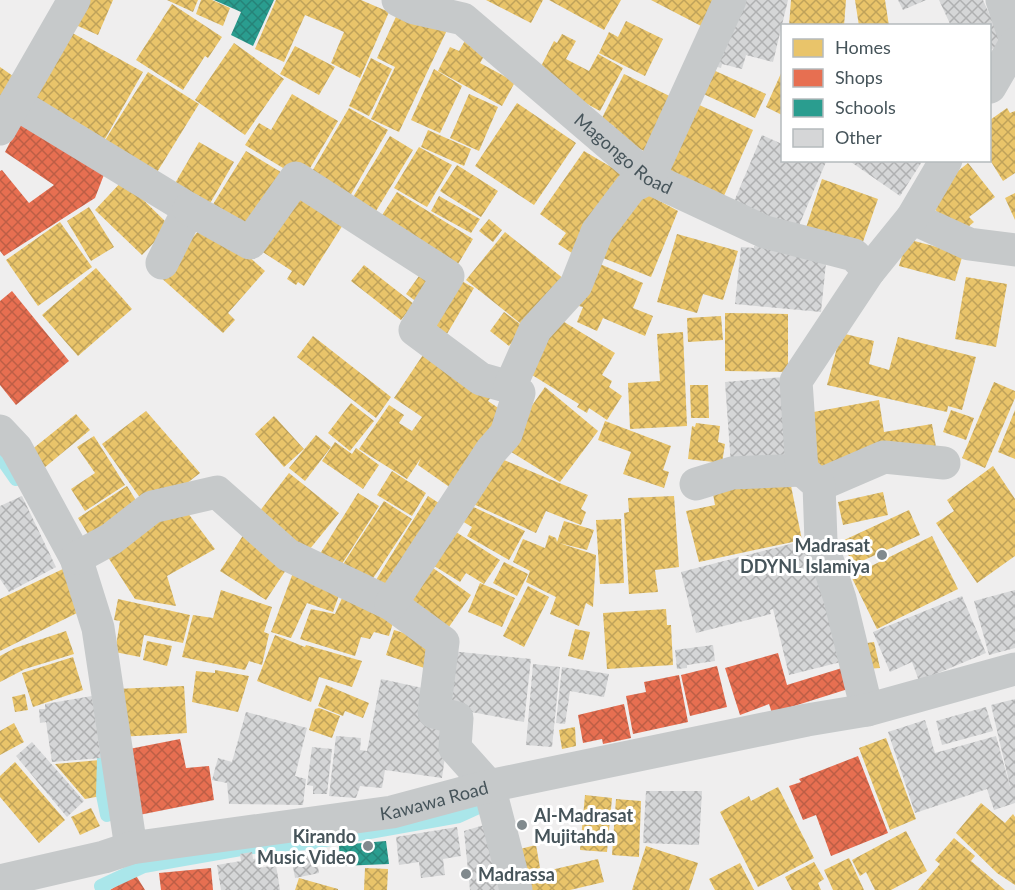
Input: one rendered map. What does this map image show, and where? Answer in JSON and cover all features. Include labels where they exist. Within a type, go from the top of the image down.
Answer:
[{"type":"street","points":[[74,0],[8,116],[250,243],[296,178],[448,276],[415,330],[481,379],[510,387],[519,393],[506,434],[491,451],[391,604]]},
{"type":"street","name":"Magongo Road","points":[[398,0],[414,8],[466,10],[649,178],[765,232],[854,255],[869,271]]},
{"type":"street","points":[[510,387],[535,330],[576,285],[597,232],[631,187],[649,178],[730,0]]},
{"type":"street","points":[[1002,0],[1015,38]]},
{"type":"street","points":[[991,85],[1015,44]]},
{"type":"street","points":[[867,710],[840,599],[820,541],[796,381],[869,271],[912,218],[945,162]]},
{"type":"street","points":[[162,263],[189,209]]},
{"type":"street","points":[[912,218],[969,244],[1015,250]]},
{"type":"street","points":[[0,431],[16,448],[76,558],[98,627],[131,848]]},
{"type":"street","points":[[696,484],[732,473],[810,478],[884,457],[944,463]]},
{"type":"street","points":[[76,558],[111,539],[152,507],[217,492],[288,555],[391,604],[443,642],[434,712],[457,718],[454,748],[489,786],[516,890]]},
{"type":"street","name":"Kawawa Road","points":[[0,881],[104,857],[131,848],[392,812],[489,786],[795,722],[867,710],[1015,669]]},
{"type":"building: Homes","points":[[79,0],[113,0],[98,35],[69,22]]},
{"type":"building: Homes","points":[[167,0],[198,0],[193,12]]},
{"type":"building: Homes","points":[[201,0],[212,0],[230,8],[223,26],[196,14]]},
{"type":"building: Homes","points":[[276,0],[361,0],[389,12],[360,78],[331,63],[344,32],[305,15],[284,62],[255,49]]},
{"type":"building: Homes","points":[[486,0],[543,0],[531,23]]},
{"type":"building: Homes","points":[[549,0],[621,0],[604,30]]},
{"type":"building: Homes","points":[[651,0],[719,0],[705,28]]},
{"type":"building: Homes","points":[[791,0],[846,0],[844,24],[789,24]]},
{"type":"building: Homes","points":[[855,0],[885,0],[889,24],[859,24]]},
{"type":"building: Homes","points":[[172,4],[222,37],[208,58],[205,56],[183,90],[136,60]]},
{"type":"building: Homes","points":[[400,8],[447,30],[399,132],[371,119],[395,67],[377,58]]},
{"type":"building: Homes","points":[[626,21],[663,39],[645,76],[599,53],[609,32],[618,37]]},
{"type":"building: Homes","points":[[67,30],[143,72],[98,151],[22,104]]},
{"type":"building: Homes","points":[[562,34],[576,41],[566,59],[589,71],[598,54],[623,68],[600,111],[536,76],[554,41],[557,43]]},
{"type":"building: Homes","points":[[466,39],[487,51],[480,63],[515,82],[502,106],[438,71],[450,47],[459,51]]},
{"type":"building: Homes","points":[[234,43],[284,79],[245,135],[195,100]]},
{"type":"building: Homes","points":[[295,46],[335,67],[319,95],[280,74]]},
{"type":"building: Homes","points":[[371,58],[392,69],[369,116],[349,106]]},
{"type":"building: Homes","points":[[0,67],[23,83],[0,117]]},
{"type":"building: Homes","points":[[434,69],[462,86],[440,133],[411,120]]},
{"type":"building: Homes","points":[[711,69],[766,94],[755,118],[697,91]]},
{"type":"building: Homes","points":[[148,72],[199,104],[151,182],[99,150]]},
{"type":"building: Homes","points":[[781,73],[781,114],[766,107]]},
{"type":"building: Homes","points":[[624,74],[682,102],[656,157],[610,134],[614,126],[601,120]]},
{"type":"building: Homes","points":[[292,94],[338,121],[303,180],[245,145],[259,123],[271,130]]},
{"type":"building: Homes","points":[[469,94],[498,107],[479,151],[450,138]]},
{"type":"building: Homes","points":[[693,102],[753,130],[723,198],[661,171]]},
{"type":"building: Homes","points":[[517,103],[576,143],[534,205],[475,166]]},
{"type":"building: Homes","points":[[349,108],[388,130],[346,203],[307,180]]},
{"type":"building: Homes","points":[[1007,108],[1010,113],[1015,111],[1015,173],[1003,181],[991,162],[991,119]]},
{"type":"building: Homes","points":[[428,130],[471,149],[464,166],[421,147]]},
{"type":"building: Homes","points":[[390,136],[413,150],[373,216],[350,202]]},
{"type":"building: Homes","points":[[199,142],[234,162],[205,212],[170,192]]},
{"type":"building: Homes","points":[[419,147],[452,165],[427,207],[394,188]]},
{"type":"building: Homes","points":[[246,151],[289,177],[250,241],[207,214]]},
{"type":"building: Homes","points":[[584,151],[628,177],[578,257],[558,244],[566,233],[540,214]]},
{"type":"building: Homes","points":[[968,163],[995,197],[969,217],[974,222],[956,237],[929,201],[941,185]]},
{"type":"building: Homes","points":[[457,165],[498,191],[481,217],[440,191]]},
{"type":"building: Homes","points":[[822,179],[878,199],[859,253],[804,234]]},
{"type":"building: Homes","points":[[123,180],[170,226],[142,255],[95,210]]},
{"type":"building: Homes","points":[[296,183],[348,217],[304,286],[298,282],[296,285],[287,279],[292,271],[255,247]]},
{"type":"building: Homes","points":[[634,187],[678,211],[651,277],[598,256]]},
{"type":"building: Homes","points":[[397,192],[473,239],[452,274],[375,226]]},
{"type":"building: Homes","points":[[1015,193],[1015,220],[1005,198]]},
{"type":"building: Homes","points":[[439,196],[480,219],[471,233],[431,211]]},
{"type":"building: Homes","points":[[89,207],[114,247],[91,261],[67,221]]},
{"type":"building: Homes","points":[[489,219],[502,230],[493,242],[479,231]]},
{"type":"building: Homes","points":[[208,220],[265,271],[228,313],[235,320],[223,333],[159,276]]},
{"type":"building: Homes","points":[[60,222],[92,267],[38,306],[6,260]]},
{"type":"building: Homes","points":[[505,232],[569,283],[525,327],[466,280]]},
{"type":"building: Homes","points":[[677,234],[738,251],[723,300],[703,294],[697,313],[657,302]]},
{"type":"building: Homes","points":[[907,239],[963,254],[955,281],[899,266]]},
{"type":"building: Homes","points":[[591,260],[643,283],[633,308],[653,316],[645,336],[603,318],[597,331],[577,322],[583,307],[579,306]]},
{"type":"building: Homes","points":[[364,265],[414,304],[401,320],[351,281]]},
{"type":"building: Homes","points":[[427,265],[425,308],[406,294]]},
{"type":"building: Homes","points":[[96,268],[132,309],[78,356],[42,315]]},
{"type":"building: Homes","points":[[453,276],[474,288],[441,344],[420,332]]},
{"type":"building: Homes","points":[[966,277],[1007,284],[996,347],[955,339]]},
{"type":"building: Homes","points":[[504,312],[524,327],[509,346],[490,331]]},
{"type":"building: Homes","points":[[725,313],[788,314],[788,372],[725,371]]},
{"type":"building: Homes","points":[[721,316],[723,340],[688,342],[687,318]]},
{"type":"building: Homes","points":[[556,317],[615,353],[602,375],[612,381],[609,387],[622,396],[607,420],[589,408],[587,413],[577,407],[579,404],[524,370]]},
{"type":"building: Homes","points":[[683,332],[687,426],[630,429],[628,383],[660,381],[657,334]]},
{"type":"building: Homes","points":[[841,333],[874,341],[869,364],[889,370],[898,337],[976,357],[962,410],[948,406],[947,412],[827,385]]},
{"type":"building: Homes","points":[[313,336],[391,397],[376,418],[297,357]]},
{"type":"building: Homes","points":[[427,349],[493,395],[488,401],[510,416],[458,493],[418,465],[421,458],[407,479],[359,449],[389,405],[404,415],[399,423],[412,431],[422,417],[394,398]]},
{"type":"building: Homes","points":[[994,382],[1015,391],[1015,398],[985,468],[962,458]]},
{"type":"building: Homes","points":[[690,385],[708,385],[709,418],[691,418]]},
{"type":"building: Homes","points":[[545,387],[598,431],[560,482],[503,447]]},
{"type":"building: Homes","points":[[879,400],[884,432],[932,424],[936,447],[818,468],[808,413]]},
{"type":"building: Homes","points":[[351,403],[374,421],[350,451],[328,433]]},
{"type":"building: Homes","points":[[951,410],[974,418],[966,440],[943,432]]},
{"type":"building: Homes","points":[[1015,410],[1015,459],[998,452]]},
{"type":"building: Homes","points":[[146,411],[200,473],[168,498],[143,502],[102,444]]},
{"type":"building: Homes","points":[[76,414],[90,430],[44,468],[30,451]]},
{"type":"building: Homes","points":[[274,416],[304,449],[284,467],[255,434]]},
{"type":"building: Homes","points":[[605,421],[671,446],[663,470],[669,472],[664,488],[623,474],[631,452],[598,440]]},
{"type":"building: Homes","points":[[696,423],[720,426],[718,442],[725,444],[722,463],[688,459],[692,426],[695,427]]},
{"type":"building: Homes","points":[[316,435],[331,447],[305,481],[289,468]]},
{"type":"building: Homes","points":[[94,436],[125,485],[85,511],[71,489],[95,473],[77,447]]},
{"type":"building: Homes","points":[[335,442],[352,454],[356,448],[379,465],[363,489],[322,461]]},
{"type":"building: Homes","points":[[492,455],[588,495],[581,509],[586,512],[581,525],[546,511],[536,533],[469,502]]},
{"type":"building: Homes","points":[[993,466],[1015,499],[1015,556],[977,583],[936,523],[954,511],[947,500]]},
{"type":"building: Homes","points":[[392,471],[426,493],[412,516],[377,495]]},
{"type":"building: Homes","points":[[289,473],[339,513],[305,555],[256,516]]},
{"type":"building: Homes","points":[[789,476],[802,540],[699,562],[686,511],[715,505],[712,488]]},
{"type":"building: Homes","points":[[127,486],[142,510],[93,542],[78,518]]},
{"type":"building: Homes","points":[[883,492],[888,515],[843,525],[838,502]]},
{"type":"building: Homes","points":[[358,493],[379,506],[338,570],[318,557]]},
{"type":"building: Homes","points":[[428,496],[448,509],[390,599],[371,588]]},
{"type":"building: Homes","points":[[674,496],[679,567],[655,570],[658,592],[629,594],[624,513],[629,512],[628,498]]},
{"type":"building: Homes","points":[[384,501],[412,519],[368,586],[340,569]]},
{"type":"building: Homes","points":[[465,503],[525,531],[509,560],[467,536],[472,527],[457,518]]},
{"type":"building: Homes","points":[[181,504],[215,549],[167,576],[176,606],[135,599],[104,551]]},
{"type":"building: Homes","points":[[909,510],[920,535],[853,565],[842,541]]},
{"type":"building: Homes","points":[[621,519],[624,583],[600,584],[596,520]]},
{"type":"building: Homes","points":[[564,521],[594,530],[587,550],[559,543],[596,555],[593,607],[586,603],[579,626],[550,614],[556,597],[526,582],[530,571],[513,562],[523,539],[545,548],[549,535],[556,538],[557,542]]},
{"type":"building: Homes","points":[[445,525],[500,560],[484,584],[466,573],[460,582],[423,559]]},
{"type":"building: Homes","points":[[244,534],[290,564],[266,600],[220,571]]},
{"type":"building: Homes","points":[[932,536],[958,589],[877,629],[851,576]]},
{"type":"building: Homes","points":[[504,562],[528,574],[517,596],[493,583]]},
{"type":"building: Homes","points":[[426,563],[471,595],[442,637],[396,605]]},
{"type":"building: Homes","points":[[65,568],[81,611],[0,651],[0,599]]},
{"type":"building: Homes","points":[[294,570],[342,587],[333,612],[307,603],[291,638],[271,632]]},
{"type":"building: Homes","points":[[480,583],[515,598],[502,627],[468,612]]},
{"type":"building: Homes","points":[[528,586],[549,597],[524,647],[503,636]]},
{"type":"building: Homes","points":[[221,590],[272,607],[264,632],[269,634],[262,665],[249,661],[245,670],[182,657],[193,615],[213,618]]},
{"type":"building: Homes","points":[[342,598],[395,616],[389,636],[374,632],[370,639],[361,637],[355,656],[300,639],[311,609],[335,614]]},
{"type":"building: Homes","points":[[118,599],[190,615],[183,643],[144,635],[140,657],[115,652],[120,621],[114,620]]},
{"type":"building: Homes","points":[[666,609],[667,625],[671,625],[673,665],[607,669],[603,613]]},
{"type":"building: Homes","points":[[575,629],[590,632],[583,660],[568,656]]},
{"type":"building: Homes","points":[[394,630],[441,644],[433,671],[386,655]]},
{"type":"building: Homes","points":[[66,631],[74,654],[25,669],[0,682],[0,656],[15,648]]},
{"type":"building: Homes","points":[[275,635],[305,647],[306,645],[362,661],[352,687],[319,677],[311,702],[257,681]]},
{"type":"building: Homes","points":[[147,641],[172,646],[167,666],[143,660]]},
{"type":"building: Homes","points":[[874,642],[880,668],[866,669],[860,644]]},
{"type":"building: Homes","points":[[73,657],[83,690],[33,707],[22,673]]},
{"type":"building: Homes","points":[[215,670],[249,676],[238,712],[192,702],[196,671],[215,673]]},
{"type":"building: Homes","points":[[326,685],[369,703],[363,718],[345,711],[343,716],[318,706]]},
{"type":"building: Homes","points":[[184,686],[187,733],[119,737],[116,689]]},
{"type":"building: Homes","points":[[25,694],[28,710],[15,712],[12,697]]},
{"type":"building: Homes","points":[[319,708],[340,716],[332,738],[309,730],[315,709]]},
{"type":"building: Homes","points":[[14,723],[24,742],[0,755],[0,731]]},
{"type":"building: Homes","points":[[575,727],[576,746],[562,749],[559,730]]},
{"type":"building: Homes","points":[[886,738],[916,819],[890,830],[859,748]]},
{"type":"building: Homes","points":[[100,760],[101,796],[85,799],[55,764]]},
{"type":"building: Homes","points":[[15,762],[65,820],[39,843],[0,797],[0,776]]},
{"type":"building: Homes","points":[[778,787],[814,858],[758,887],[720,812],[749,796],[751,801]]},
{"type":"building: Homes","points":[[585,795],[612,798],[607,852],[580,850]]},
{"type":"building: Homes","points":[[616,799],[641,801],[639,857],[612,855]]},
{"type":"building: Homes","points":[[981,803],[1005,823],[1013,814],[1015,817],[1015,885],[997,873],[956,833]]},
{"type":"building: Homes","points":[[91,808],[100,826],[80,835],[71,817]]},
{"type":"building: Homes","points":[[906,831],[927,871],[891,890],[875,890],[866,872],[860,876],[852,860]]},
{"type":"building: Homes","points":[[954,838],[975,856],[971,861],[1005,890],[918,890],[940,864],[935,860]]},
{"type":"building: Homes","points":[[536,845],[540,868],[516,873],[512,851]]},
{"type":"building: Homes","points":[[646,846],[698,863],[689,890],[632,890]]},
{"type":"building: Homes","points":[[849,858],[864,890],[833,890],[824,870]]},
{"type":"building: Homes","points":[[598,859],[604,882],[570,890],[524,890],[521,877]]},
{"type":"building: Homes","points":[[814,862],[824,879],[818,883],[821,890],[792,890],[785,877]]},
{"type":"building: Homes","points":[[740,863],[754,890],[715,890],[709,879]]},
{"type":"building: Homes","points":[[365,868],[388,869],[387,890],[364,890]]},
{"type":"building: Homes","points":[[299,878],[338,889],[338,890],[295,890]]},
{"type":"building: Shops","points":[[25,113],[105,172],[95,198],[4,256],[0,251],[0,171],[2,170],[29,203],[54,185],[5,152]]},
{"type":"building: Shops","points":[[12,291],[69,361],[16,405],[0,385],[0,301]]},
{"type":"building: Shops","points":[[778,653],[787,685],[842,668],[848,689],[772,713],[769,704],[740,715],[725,668]]},
{"type":"building: Shops","points":[[717,666],[727,707],[690,716],[681,675]]},
{"type":"building: Shops","points":[[679,675],[688,722],[633,734],[626,696],[646,692],[644,682]]},
{"type":"building: Shops","points":[[624,704],[631,738],[603,744],[602,739],[583,743],[578,715]]},
{"type":"building: Shops","points":[[180,739],[186,768],[209,766],[214,800],[134,816],[119,751]]},
{"type":"building: Shops","points":[[858,756],[888,833],[831,856],[816,815],[803,820],[789,786],[801,782],[799,779]]},
{"type":"building: Shops","points":[[211,868],[213,890],[161,890],[159,873]]},
{"type":"building: Shops","points":[[135,874],[145,890],[110,890]]},
{"type":"building: Schools","points":[[214,0],[274,0],[253,46],[231,35],[241,12]]},
{"type":"building: Schools","points":[[386,841],[389,864],[340,866],[339,845]]},
{"type":"building: Other","points":[[734,0],[788,0],[773,62],[746,55],[742,69],[722,64],[721,68],[711,65]]},
{"type":"building: Other","points":[[898,0],[926,0],[903,10]]},
{"type":"building: Other","points":[[939,0],[983,0],[1003,44],[991,50],[991,24],[950,24]]},
{"type":"building: Other","points":[[762,135],[781,144],[781,162],[826,162],[797,230],[733,204]]},
{"type":"building: Other","points":[[851,162],[922,162],[900,196]]},
{"type":"building: Other","points":[[754,246],[827,253],[821,312],[735,304],[741,247],[754,248]]},
{"type":"building: Other","points":[[784,377],[789,462],[731,465],[725,382]]},
{"type":"building: Other","points":[[22,496],[56,567],[9,592],[0,579],[0,506]]},
{"type":"building: Other","points":[[810,539],[845,661],[789,675],[773,609],[770,610],[771,614],[696,633],[681,572]]},
{"type":"building: Other","points":[[1015,590],[1015,648],[989,655],[974,601]]},
{"type":"building: Other","points":[[962,596],[986,653],[919,681],[912,662],[890,672],[873,632]]},
{"type":"building: Other","points":[[713,645],[715,661],[687,665],[687,668],[677,669],[675,650]]},
{"type":"building: Other","points":[[450,651],[531,659],[524,722],[445,707]]},
{"type":"building: Other","points":[[533,664],[560,667],[552,747],[526,745]]},
{"type":"building: Other","points":[[562,667],[609,674],[604,697],[570,691],[565,724],[556,723]]},
{"type":"building: Other","points":[[381,679],[432,690],[450,721],[442,778],[385,770],[382,788],[360,786],[356,798],[329,796],[336,736],[361,738],[360,750],[367,751]]},
{"type":"building: Other","points":[[92,696],[101,758],[52,762],[46,722],[40,723],[39,709],[45,709],[45,704]]},
{"type":"building: Other","points":[[1015,699],[1015,803],[994,810],[987,789],[915,813],[888,732],[925,720],[935,753],[996,736],[1011,790],[991,705]]},
{"type":"building: Other","points":[[986,707],[993,731],[942,745],[936,721]]},
{"type":"building: Other","points":[[246,712],[307,728],[295,776],[306,779],[303,805],[229,804],[227,783],[212,780],[218,758],[232,762]]},
{"type":"building: Other","points":[[32,742],[84,801],[67,817],[16,756]]},
{"type":"building: Other","points":[[312,747],[332,749],[327,794],[313,794],[313,786],[307,785]]},
{"type":"building: Other","points":[[646,791],[702,791],[699,845],[643,843]]},
{"type":"building: Other","points":[[491,823],[510,890],[470,890],[464,831]]},
{"type":"building: Other","points":[[457,827],[461,856],[443,859],[445,875],[421,878],[419,862],[399,865],[396,837]]},
{"type":"building: Other","points":[[315,851],[319,873],[295,878],[291,855]]},
{"type":"building: Other","points":[[252,852],[253,859],[258,858],[259,868],[276,865],[280,890],[221,890],[217,865],[241,861],[240,854]]},
{"type":"waterway","points":[[0,456],[16,479]]},
{"type":"waterway","points":[[104,758],[103,795],[107,815]]},
{"type":"waterway","points":[[103,890],[101,886],[144,866],[252,847],[308,843],[459,816],[492,801]]},
{"type":"place","name":"Madrasat DDYNL Islamiya","points":[[882,555]]},
{"type":"place","name":"Al-Madrasat Mujitahda","points":[[522,825]]},
{"type":"place","name":"Kirando Music Video","points":[[368,846]]},
{"type":"place","name":"Madrassa","points":[[466,874]]}]
